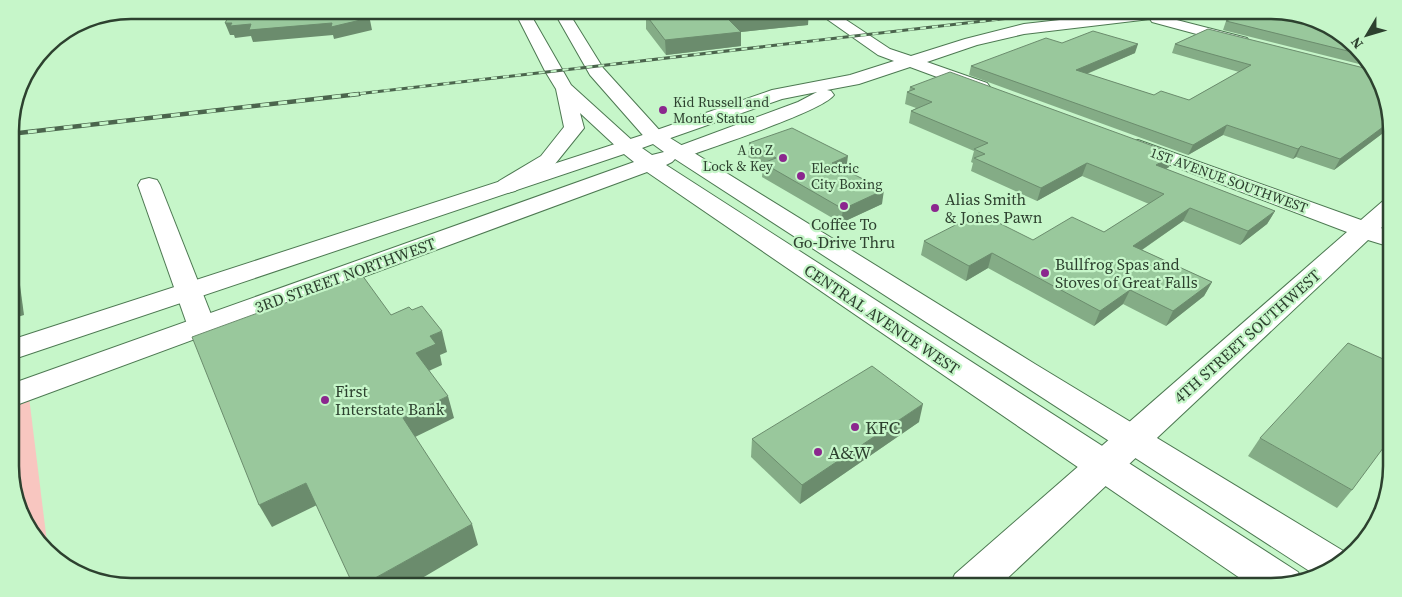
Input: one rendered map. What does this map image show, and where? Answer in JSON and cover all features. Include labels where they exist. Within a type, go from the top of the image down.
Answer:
[{"type":"main road","name":"CENTRAL AVENUE WEST","points":[[527,19],[553,71],[566,89],[1104,467],[1273,578]]},
{"type":"main road","name":"CENTRAL AVENUE WEST","points":[[565,19],[596,71],[653,150],[1132,440],[1329,562]]},
{"type":"main road","points":[[834,19],[884,52],[1002,96]]},
{"type":"main road","points":[[653,150],[778,94],[854,80],[971,42],[1024,29],[1108,19]]},
{"type":"main road","points":[[1156,19],[1253,44]]},
{"type":"main road","points":[[653,150],[805,106],[854,80]]},
{"type":"main road","points":[[507,186],[548,160],[574,128],[566,89]]},
{"type":"main road","name":"1ST AVENUE SOUTHWEST","points":[[1123,140],[1383,237]]},
{"type":"main road","name":"3RD STREET NORTHWEST","points":[[19,347],[507,186],[653,150]]},
{"type":"main road","name":"3RD STREET NORTHWEST","points":[[19,393],[202,327],[653,150]]},
{"type":"main road","points":[[149,185],[202,327]]},
{"type":"main road","name":"4TH STREET SOUTHWEST","points":[[979,578],[1383,213]]},
{"type":"shaded area","points":[[28,389],[47,539],[27,509],[20,481],[19,393]]},
{"type":"building","points":[[227,19],[365,19],[331,27],[332,23],[249,30],[251,24],[230,26],[232,23],[225,23]]},
{"type":"building","points":[[649,19],[728,19],[741,32],[665,40]]},
{"type":"building","points":[[1231,19],[1271,19],[1293,21],[1314,27],[1327,34],[1342,45],[1342,50],[1226,21]]},
{"type":"building","points":[[1208,29],[1363,68],[1375,88],[1383,127],[1340,159],[1301,146],[1298,149],[1227,125],[1193,145],[971,66],[1046,38],[1062,43],[1093,31],[1138,44],[1076,70],[1154,95],[1161,91],[1189,100],[1251,65],[1175,44]]},
{"type":"building","points":[[950,72],[1175,154],[1156,165],[1275,211],[1248,231],[1190,208],[1133,246],[1212,282],[1173,311],[1130,290],[1100,311],[992,253],[969,266],[924,241],[979,213],[1033,240],[1072,217],[1104,232],[1164,194],[1087,163],[1041,188],[974,158],[985,154],[974,149],[988,143],[911,111],[932,102],[907,92],[915,89],[910,87]]},
{"type":"building","points":[[792,128],[848,156],[832,163],[884,190],[843,209],[763,163],[776,158],[749,143]]},
{"type":"building","points":[[362,275],[391,315],[409,307],[412,310],[422,306],[442,331],[430,336],[436,344],[416,353],[448,396],[403,418],[472,524],[375,578],[350,578],[306,483],[259,505],[192,337]]},
{"type":"building","points":[[1348,343],[1383,359],[1383,448],[1352,490],[1260,438]]},
{"type":"building","points":[[872,366],[923,404],[802,485],[752,439]]},
{"type":"railway","points":[[348,95],[1002,19]]},
{"type":"railway","points":[[19,133],[359,94]]},
{"type":"place","name":"Kid Russell and Monte Statue","points":[[663,110]]},
{"type":"place","name":"A to Z Lock & Key","points":[[783,158]]},
{"type":"place","name":"Electric City Boxing","points":[[801,176]]},
{"type":"place","name":"Coffee To Go-Drive Thru","points":[[844,206]]},
{"type":"place","name":"Alias Smith & Jones Pawn","points":[[935,208]]},
{"type":"place","name":"Bullfrog Spas and Stoves of Great Falls","points":[[1045,273]]},
{"type":"place","name":"First Interstate Bank","points":[[325,400]]},
{"type":"place","name":"KFC","points":[[855,427]]},
{"type":"place","name":"A&W","points":[[818,452]]}]
